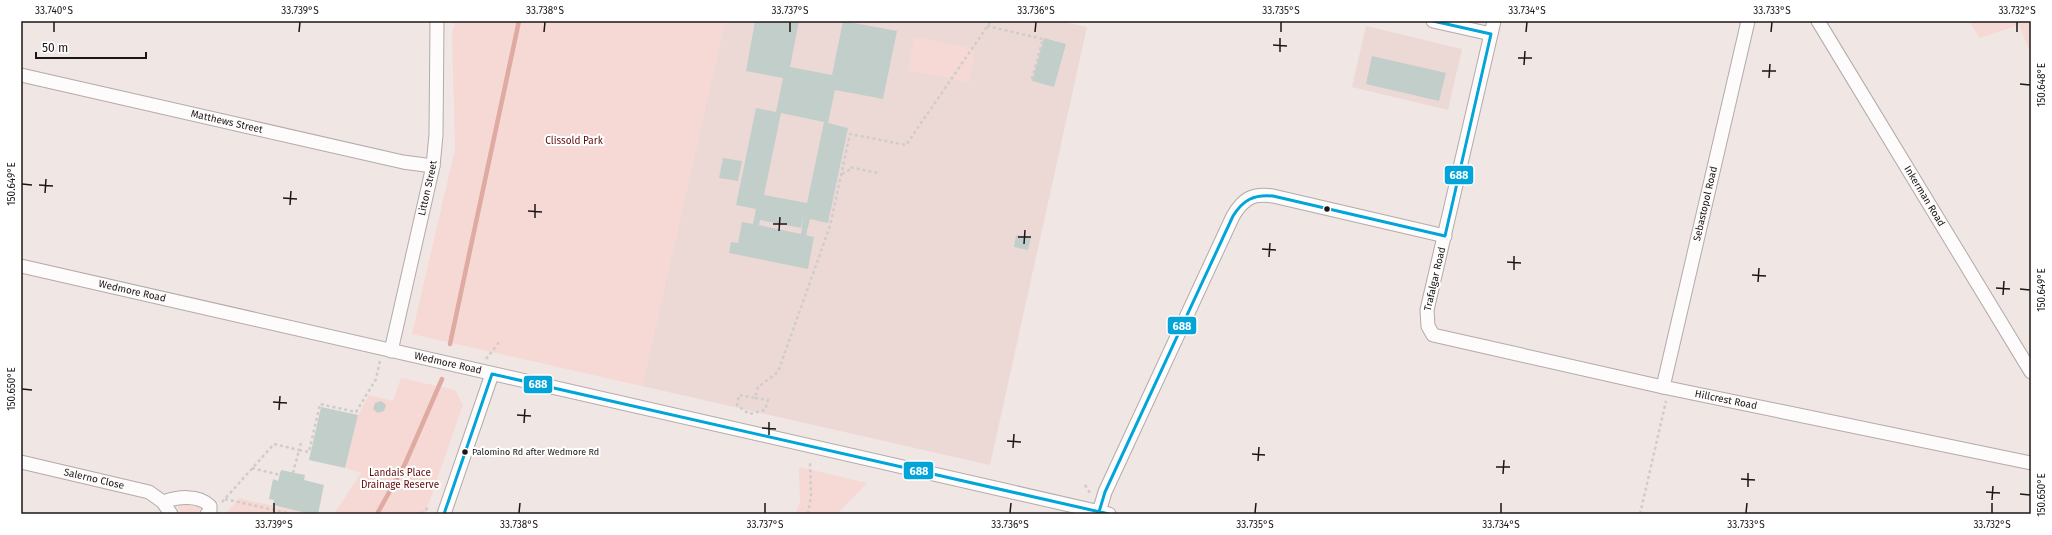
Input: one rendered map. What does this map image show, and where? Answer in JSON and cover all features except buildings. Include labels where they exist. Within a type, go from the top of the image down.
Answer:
[{"type":"street","name":"Litton Street","points":[[392,351],[433,166],[436,135],[437,21]]},
{"type":"street","points":[[1433,21],[1492,27]]},
{"type":"street","name":"Sebastopol Road","points":[[1666,388],[1748,21]]},
{"type":"street","name":"Inkerman Road","points":[[1818,21],[2031,372]]},
{"type":"street","name":"Trafalgar Road","points":[[1428,326],[1427,310],[1492,27]]},
{"type":"street","name":"Matthews Street","points":[[21,75],[403,162],[433,166]]},
{"type":"street","points":[[1104,513],[1105,492],[1233,216],[1246,199],[1257,195],[1272,196],[1445,236]]},
{"type":"street","name":"Wedmore Road","points":[[21,266],[1104,513]]},
{"type":"street","name":"Hillcrest Road","points":[[1428,326],[1433,335],[1438,338],[1666,388],[2031,462]]},
{"type":"street","points":[[444,514],[487,373]]},
{"type":"street","name":"Salerno Close","points":[[21,462],[154,494],[163,502],[171,514]]},
{"type":"street","points":[[163,502],[184,497],[202,501],[209,510]]},
{"type":"path","points":[[755,398],[758,386],[778,372],[830,226],[850,134],[906,145],[991,21]]},
{"type":"path","points":[[987,26],[1043,39],[1031,82]]},
{"type":"path","points":[[841,174],[848,171],[850,167],[878,173]]},
{"type":"path","points":[[487,373],[486,359],[500,341]]},
{"type":"path","points":[[209,510],[225,499],[274,444],[309,452],[320,404],[356,412],[376,379],[380,359]]},
{"type":"path","points":[[1640,514],[1666,388]]},
{"type":"path","points":[[739,395],[755,398],[768,400],[765,410],[749,414],[737,405],[739,395]]},
{"type":"path","points":[[293,473],[301,443]]},
{"type":"path","points":[[808,514],[811,496],[810,462]]},
{"type":"path","points":[[252,468],[280,475]]},
{"type":"path","points":[[225,499],[292,514]]},
{"type":"path","points":[[421,514],[430,506]]},
{"type":"shaded area","points":[[725,21],[1059,21],[1087,27],[990,465],[642,386]]},
{"type":"shaded area","points":[[1366,26],[1462,49],[1448,110],[1352,87]]},
{"type":"green space","name":"Clissold Park","points":[[455,21],[725,21],[642,386],[412,334],[455,149],[452,35]]},
{"type":"green space","points":[[1969,21],[2031,21],[2031,54],[2019,25],[1980,38]]},
{"type":"green space","points":[[914,37],[975,49],[969,82],[908,70]]},
{"type":"green space","name":"Landais Place Drainage Reserve","points":[[401,378],[455,390],[463,405],[425,514],[334,514],[361,473],[345,468],[358,415],[369,395],[393,401]]},
{"type":"green space","points":[[799,467],[867,483],[837,514],[795,514],[800,503]]},
{"type":"green space","points":[[239,498],[300,512],[305,514],[226,514]]},
{"type":"green space","points":[[182,503],[199,507],[201,511],[199,514],[181,514],[178,507]]},
{"type":"waterway","points":[[450,344],[519,21]]},
{"type":"waterway","points":[[377,514],[405,464],[442,379]]},
{"type":"transit line","name":"688","points":[[1099,512],[1105,492],[1233,216],[1245,202],[1255,197],[1273,196],[1445,236],[1491,34],[1433,21]]},
{"type":"transit line","name":"688","points":[[444,514],[492,374],[1109,514]]},
{"type":"place","name":"Palomino Rd after Wedmore Rd","points":[[465,452]]}]
